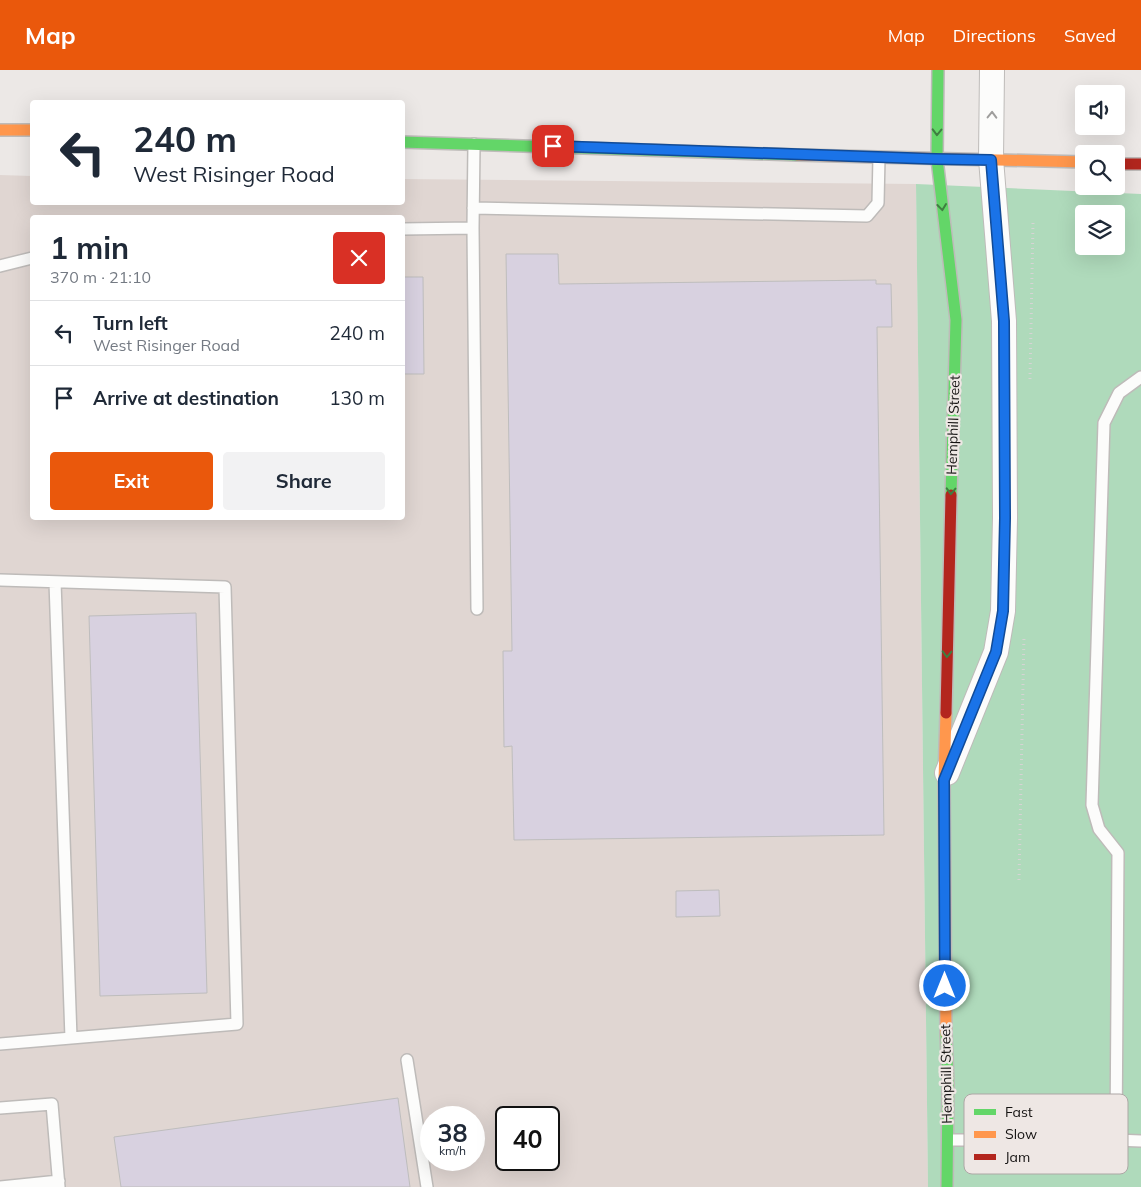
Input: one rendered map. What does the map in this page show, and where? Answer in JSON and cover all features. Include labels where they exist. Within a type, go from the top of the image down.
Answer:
[{"type":"street","name":"Hemphill Street","points":[[938,70],[936,159],[956,320],[944,780],[948,1084],[947,1187]]},
{"type":"street","name":"Hemphill Street","points":[[944,780],[996,652],[1003,611],[1005,518],[1004,321],[991,160],[992,70]]},
{"type":"street","points":[[0,130],[30,130]]},
{"type":"street","points":[[405,142],[1075,162]]},
{"type":"street","points":[[1125,164],[1141,164]]},
{"type":"lane","points":[[474,144],[476,609]]},
{"type":"lane","points":[[473,208],[867,216],[878,203],[879,157]]},
{"type":"lane","points":[[405,229],[473,228]]},
{"type":"lane","points":[[0,266],[30,258]]},
{"type":"lane","points":[[1116,1094],[1118,853],[1099,829],[1092,805],[1104,423],[1119,393],[1141,377]]},
{"type":"lane","points":[[0,580],[225,587],[236,1024],[0,1044]]},
{"type":"lane","points":[[55,582],[71,1038]]},
{"type":"lane","points":[[407,1060],[427,1187]]},
{"type":"lane","points":[[0,1108],[52,1104],[59,1184],[0,1187]]},
{"type":"lane","points":[[947,1140],[964,1140]]},
{"type":"lane","points":[[1128,1140],[1141,1141]]},
{"type":"shaded area","points":[[0,175],[30,176],[30,205],[405,205],[405,179],[916,184],[928,1187],[0,1187]]},
{"type":"green space","points":[[916,184],[1075,191],[1075,195],[1141,194],[1141,1187],[928,1187]]},
{"type":"building","points":[[506,254],[558,254],[559,284],[876,280],[876,284],[891,284],[892,327],[877,327],[884,835],[514,840],[512,746],[504,747],[503,651],[512,651]]},
{"type":"building","points":[[405,277],[423,277],[424,374],[405,374]]},
{"type":"building","points":[[196,613],[207,993],[100,996],[89,616]]},
{"type":"building","points":[[719,890],[720,916],[676,917],[676,891]]},
{"type":"building","points":[[398,1098],[410,1187],[121,1187],[114,1137]]},
{"type":"traffic: fast","points":[[938,70],[937,159],[956,320],[951,495]]},
{"type":"traffic: fast","points":[[405,142],[797,155]]},
{"type":"traffic: fast","points":[[946,1033],[948,1084],[947,1187]]},
{"type":"traffic: slow","points":[[0,130],[30,130]]},
{"type":"traffic: slow","points":[[797,155],[1075,162]]},
{"type":"traffic: slow","points":[[946,713],[944,780],[946,1033]]},
{"type":"traffic: jam","points":[[1125,164],[1141,164]]},
{"type":"traffic: jam","points":[[946,713],[951,495]]},
{"type":"route","points":[[553,146],[991,160],[1004,321],[1005,518],[1003,611],[996,652],[944,780],[945,986]]}]
